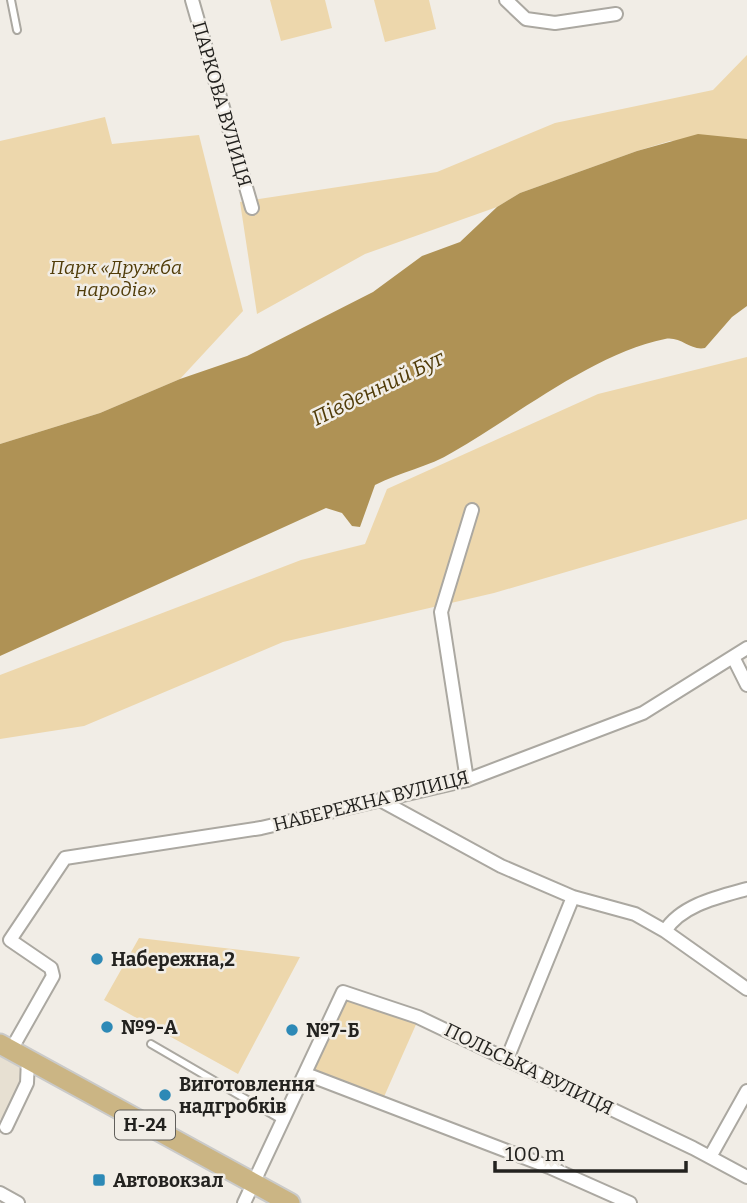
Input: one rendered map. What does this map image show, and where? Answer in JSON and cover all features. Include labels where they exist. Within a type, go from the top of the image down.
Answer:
[{"type":"main road","name":"Н-24","points":[[13,1051],[290,1203]]},
{"type":"street","name":"ПАРКОВА ВУЛИЦЯ","points":[[192,0],[252,208]]},
{"type":"street","points":[[506,0],[526,19],[555,23],[616,14]]},
{"type":"street","points":[[467,780],[440,612],[472,510]]},
{"type":"street","name":"НАБЕРЕЖНА ВУЛИЦЯ","points":[[13,1051],[53,976],[51,968],[5,937],[65,858],[261,828],[467,780],[510,761],[643,713],[747,648]]},
{"type":"street","points":[[733,657],[747,685]]},
{"type":"street","points":[[380,800],[502,866],[573,897],[635,914],[747,989]]},
{"type":"street","points":[[664,931],[673,917],[714,898],[747,889]]},
{"type":"street","points":[[507,1059],[573,897]]},
{"type":"street","name":"ПОЛЬСЬКА ВУЛИЦЯ","points":[[306,1074],[344,992],[418,1017],[747,1177]]},
{"type":"street","points":[[2,1129],[27,1083],[13,1051]]},
{"type":"street","points":[[244,1203],[306,1074],[550,1167],[630,1203]]},
{"type":"street","points":[[710,1157],[747,1091]]},
{"type":"street","points":[[0,1193],[18,1203]]},
{"type":"lane","points":[[11,0],[17,30]]},
{"type":"lane","points":[[151,1044],[284,1121]]},
{"type":"shaded area","points":[[0,1055],[21,1065],[22,1082],[8,1123],[0,1119]]},
{"type":"green space","points":[[270,0],[325,0],[332,28],[281,41]]},
{"type":"green space","points":[[374,0],[429,0],[436,29],[385,42]]},
{"type":"green space","points":[[747,55],[747,139],[670,141],[637,151],[520,193],[497,207],[365,254],[257,314],[240,202],[437,172],[555,123],[713,90]]},
{"type":"green space","name":"Парк «Дружба народів»","points":[[105,117],[112,144],[199,135],[243,311],[180,379],[100,413],[0,444],[0,141]]},
{"type":"green space","points":[[747,357],[747,519],[494,593],[283,642],[84,726],[0,739],[0,675],[301,560],[365,544],[387,489],[598,394]]},
{"type":"green space","points":[[139,938],[300,957],[238,1074],[104,1000]]},
{"type":"green space","points":[[344,996],[418,1020],[383,1099],[312,1071]]},
{"type":"water","name":"Південний Буг","points":[[698,134],[747,139],[747,306],[732,317],[705,348],[671,339],[638,346],[583,371],[444,457],[375,485],[360,527],[352,526],[342,513],[326,508],[0,656],[0,444],[100,413],[180,379],[247,356],[373,292],[422,256],[460,242],[497,207],[520,193],[637,151]]},
{"type":"place","name":"Набережна,2","points":[[97,959]]},
{"type":"place","name":"№9-А","points":[[107,1027]]},
{"type":"place","name":"№7-Б","points":[[292,1030]]},
{"type":"place","name":"Виготовлення надгробків","points":[[165,1095]]},
{"type":"place","name":"Автовокзал","points":[[99,1180]]}]
